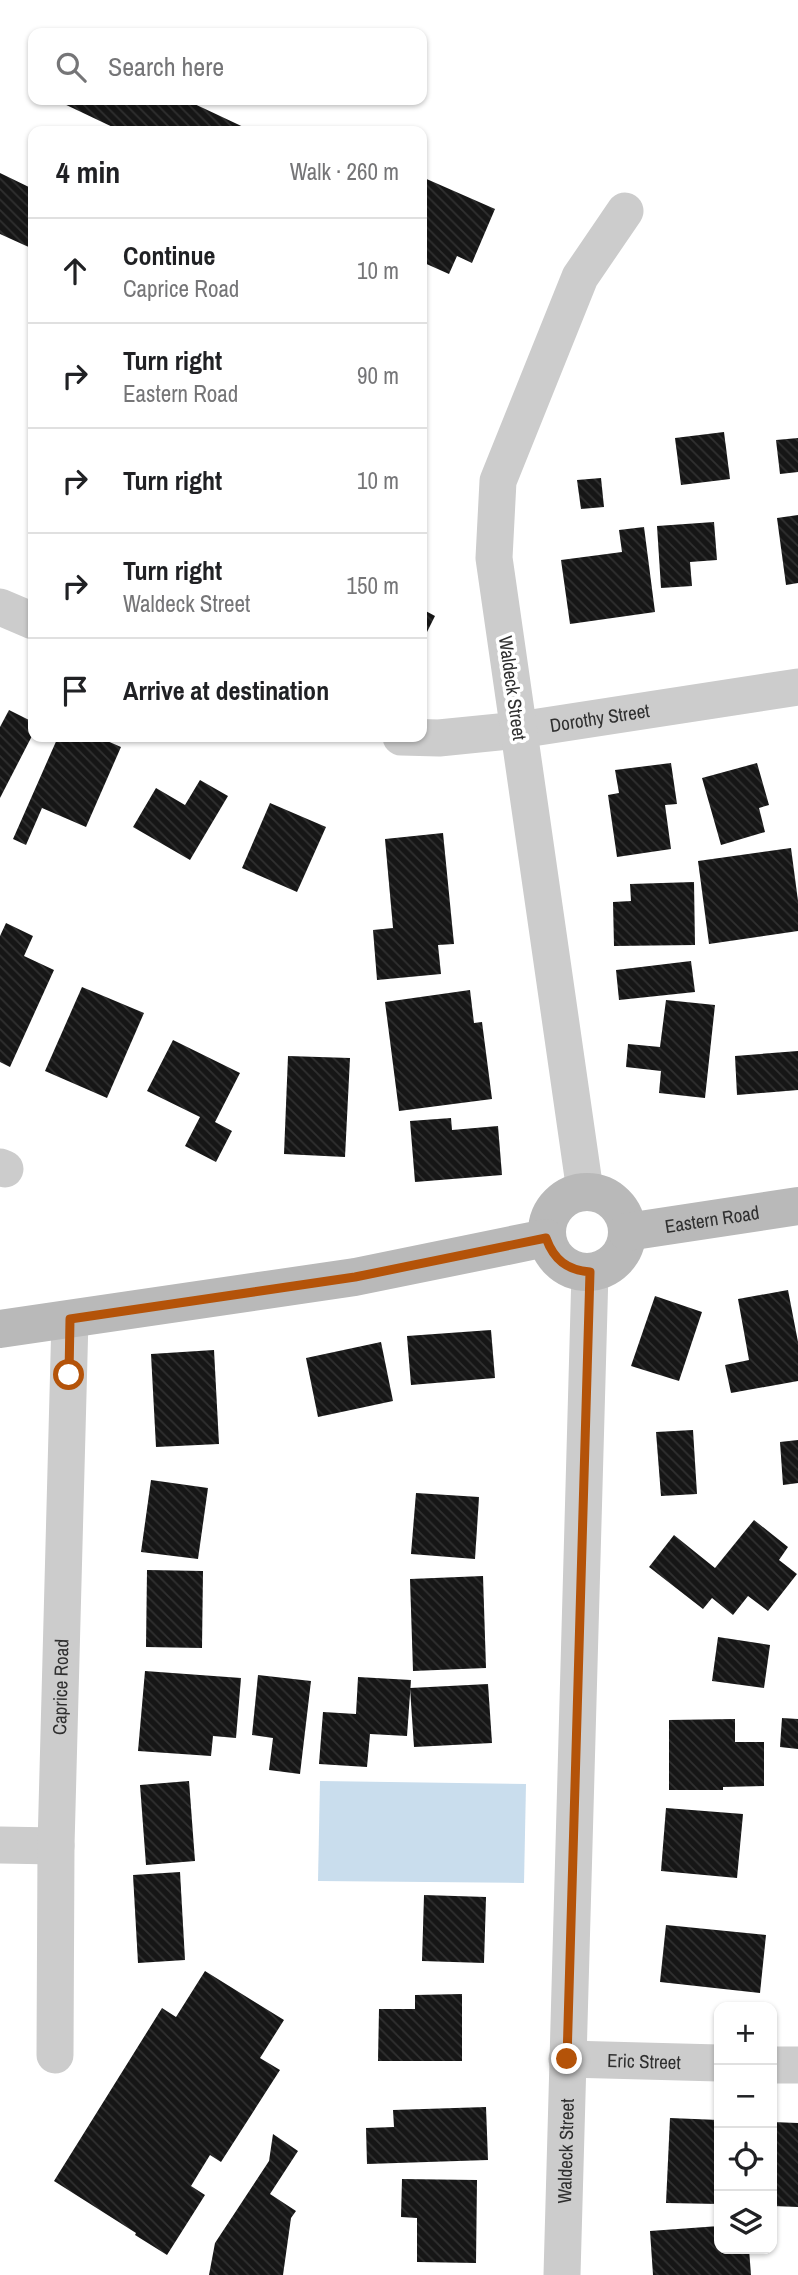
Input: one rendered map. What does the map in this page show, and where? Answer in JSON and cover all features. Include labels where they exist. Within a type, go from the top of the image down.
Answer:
[{"type":"street","name":"Waldeck Street","points":[[585,1191],[494,558],[498,481],[580,277],[625,211]]},
{"type":"street","points":[[0,607],[28,619]]},
{"type":"street","name":"Dorothy Street","points":[[427,738],[519,730],[798,687]]},
{"type":"street","points":[[585,1191],[609,1198],[619,1207],[627,1231],[626,1243],[613,1263],[590,1272],[567,1267],[557,1259],[546,1238],[547,1224],[560,1201],[585,1191]]},
{"type":"street","name":"Eastern Road","points":[[627,1231],[798,1206]]},
{"type":"street","points":[[0,1329],[355,1277],[546,1238]]},
{"type":"street","name":"Waldeck Street","points":[[562,2275],[590,1272]]},
{"type":"street","name":"Caprice Road","points":[[55,2055],[56,1846],[70,1319]]},
{"type":"street","points":[[0,1844],[56,1846]]},
{"type":"street","name":"Eric Street","points":[[567,2059],[714,2063]]},
{"type":"street","points":[[777,2064],[798,2065]]},
{"type":"water","points":[[320,1781],[526,1784],[524,1883],[318,1881]]},
{"type":"building","points":[[66,105],[197,105],[241,126],[110,126]]},
{"type":"building","points":[[0,173],[28,187],[28,247],[0,234]]},
{"type":"building","points":[[427,179],[495,209],[472,263],[457,256],[449,274],[427,264]]},
{"type":"building","points":[[724,432],[730,479],[681,485],[675,438]]},
{"type":"building","points":[[798,438],[798,472],[780,474],[776,440]]},
{"type":"building","points":[[601,478],[604,507],[581,509],[577,480]]},
{"type":"building","points":[[798,515],[798,583],[786,585],[777,518]]},
{"type":"building","points":[[714,522],[717,560],[690,562],[692,586],[661,588],[657,526]]},
{"type":"building","points":[[644,527],[655,612],[570,624],[561,560],[622,552],[619,530]]},
{"type":"building","points":[[427,612],[435,616],[427,632]]},
{"type":"building","points":[[9,710],[28,720],[29,742],[0,798],[0,727]]},
{"type":"building","points":[[56,742],[110,742],[121,747],[86,827],[42,808],[26,845],[13,839]]},
{"type":"building","points":[[671,763],[677,804],[665,805],[671,849],[617,857],[608,795],[619,793],[615,770]]},
{"type":"building","points":[[757,763],[769,805],[759,808],[765,832],[721,845],[702,778]]},
{"type":"building","points":[[200,780],[228,796],[190,860],[133,827],[156,788],[185,805]]},
{"type":"building","points":[[270,803],[326,827],[297,892],[242,868]]},
{"type":"building","points":[[443,833],[454,944],[438,945],[441,974],[377,980],[373,930],[393,928],[385,839]]},
{"type":"building","points":[[791,848],[798,901],[798,931],[709,944],[698,861]]},
{"type":"building","points":[[694,882],[695,945],[614,946],[613,902],[631,901],[630,884]]},
{"type":"building","points":[[6,923],[33,936],[24,956],[54,970],[10,1067],[0,1062],[0,936]]},
{"type":"building","points":[[691,961],[695,992],[619,1000],[616,970]]},
{"type":"building","points":[[82,987],[144,1013],[107,1098],[45,1071]]},
{"type":"building","points":[[470,990],[474,1023],[482,1022],[492,1099],[399,1111],[385,1002]]},
{"type":"building","points":[[666,1000],[715,1005],[705,1098],[659,1093],[661,1071],[626,1067],[628,1044],[660,1047]]},
{"type":"building","points":[[173,1040],[240,1073],[215,1122],[232,1131],[216,1162],[185,1146],[200,1117],[147,1091]]},
{"type":"building","points":[[798,1051],[798,1090],[737,1095],[735,1056]]},
{"type":"building","points":[[288,1056],[350,1058],[345,1157],[284,1154]]},
{"type":"building","points":[[451,1118],[452,1130],[498,1126],[502,1175],[415,1182],[410,1121]]},
{"type":"building","points":[[788,1290],[798,1342],[798,1381],[731,1393],[725,1365],[749,1360],[738,1299]]},
{"type":"building","points":[[655,1296],[702,1312],[679,1381],[631,1366]]},
{"type":"building","points":[[491,1330],[495,1378],[411,1385],[407,1336]]},
{"type":"building","points":[[381,1342],[393,1401],[318,1417],[306,1358]]},
{"type":"building","points":[[214,1350],[219,1444],[156,1447],[151,1354]]},
{"type":"building","points":[[693,1430],[697,1494],[661,1496],[656,1432]]},
{"type":"building","points":[[798,1440],[798,1483],[783,1485],[780,1442]]},
{"type":"building","points":[[151,1480],[208,1488],[198,1559],[141,1552]]},
{"type":"building","points":[[416,1493],[479,1497],[475,1559],[411,1554]]},
{"type":"building","points":[[754,1520],[788,1547],[779,1560],[797,1574],[768,1611],[748,1596],[733,1615],[712,1598],[703,1609],[649,1567],[674,1535],[715,1568]]},
{"type":"building","points":[[147,1570],[203,1571],[202,1648],[146,1647]]},
{"type":"building","points":[[483,1576],[486,1668],[413,1671],[410,1579]]},
{"type":"building","points":[[718,1637],[770,1645],[764,1688],[712,1681]]},
{"type":"building","points":[[145,1671],[241,1678],[236,1738],[213,1736],[211,1756],[138,1751]]},
{"type":"building","points":[[258,1675],[311,1681],[300,1774],[269,1770],[273,1738],[252,1735]]},
{"type":"building","points":[[358,1677],[411,1680],[407,1736],[370,1734],[367,1767],[319,1764],[323,1712],[356,1714]]},
{"type":"building","points":[[488,1684],[492,1743],[414,1747],[410,1688]]},
{"type":"building","points":[[782,1718],[798,1719],[798,1749],[780,1747]]},
{"type":"building","points":[[735,1719],[735,1742],[764,1742],[764,1786],[723,1787],[723,1790],[669,1790],[669,1720]]},
{"type":"building","points":[[189,1781],[195,1861],[146,1865],[140,1785]]},
{"type":"building","points":[[666,1808],[743,1814],[737,1878],[661,1871]]},
{"type":"building","points":[[180,1872],[185,1960],[138,1963],[133,1875]]},
{"type":"building","points":[[424,1895],[486,1897],[484,1963],[422,1961]]},
{"type":"building","points":[[666,1925],[766,1935],[760,1993],[660,1982]]},
{"type":"building","points":[[205,1971],[284,2020],[260,2058],[280,2070],[221,2162],[210,2155],[191,2186],[205,2195],[167,2255],[54,2181],[162,2008],[176,2017]]},
{"type":"building","points":[[462,1994],[462,2061],[378,2061],[379,2009],[415,2009],[415,1995]]},
{"type":"building","points":[[486,2107],[488,2160],[367,2164],[366,2128],[394,2127],[393,2110]]},
{"type":"building","points":[[670,2118],[714,2120],[714,2204],[666,2203]]},
{"type":"building","points":[[777,2122],[798,2123],[798,2207],[777,2206]]},
{"type":"building","points":[[273,2134],[298,2151],[270,2194],[296,2211],[291,2218],[283,2275],[209,2275],[215,2243],[269,2161]]},
{"type":"building","points":[[402,2179],[477,2180],[476,2263],[417,2262],[417,2218],[401,2217]]},
{"type":"building","points":[[714,2226],[714,2254],[749,2254],[751,2275],[653,2275],[650,2231]]},
{"type":"route","points":[[69,1375],[70,1319],[355,1277],[546,1238],[557,1259],[567,1267],[590,1272],[567,2059]]}]
